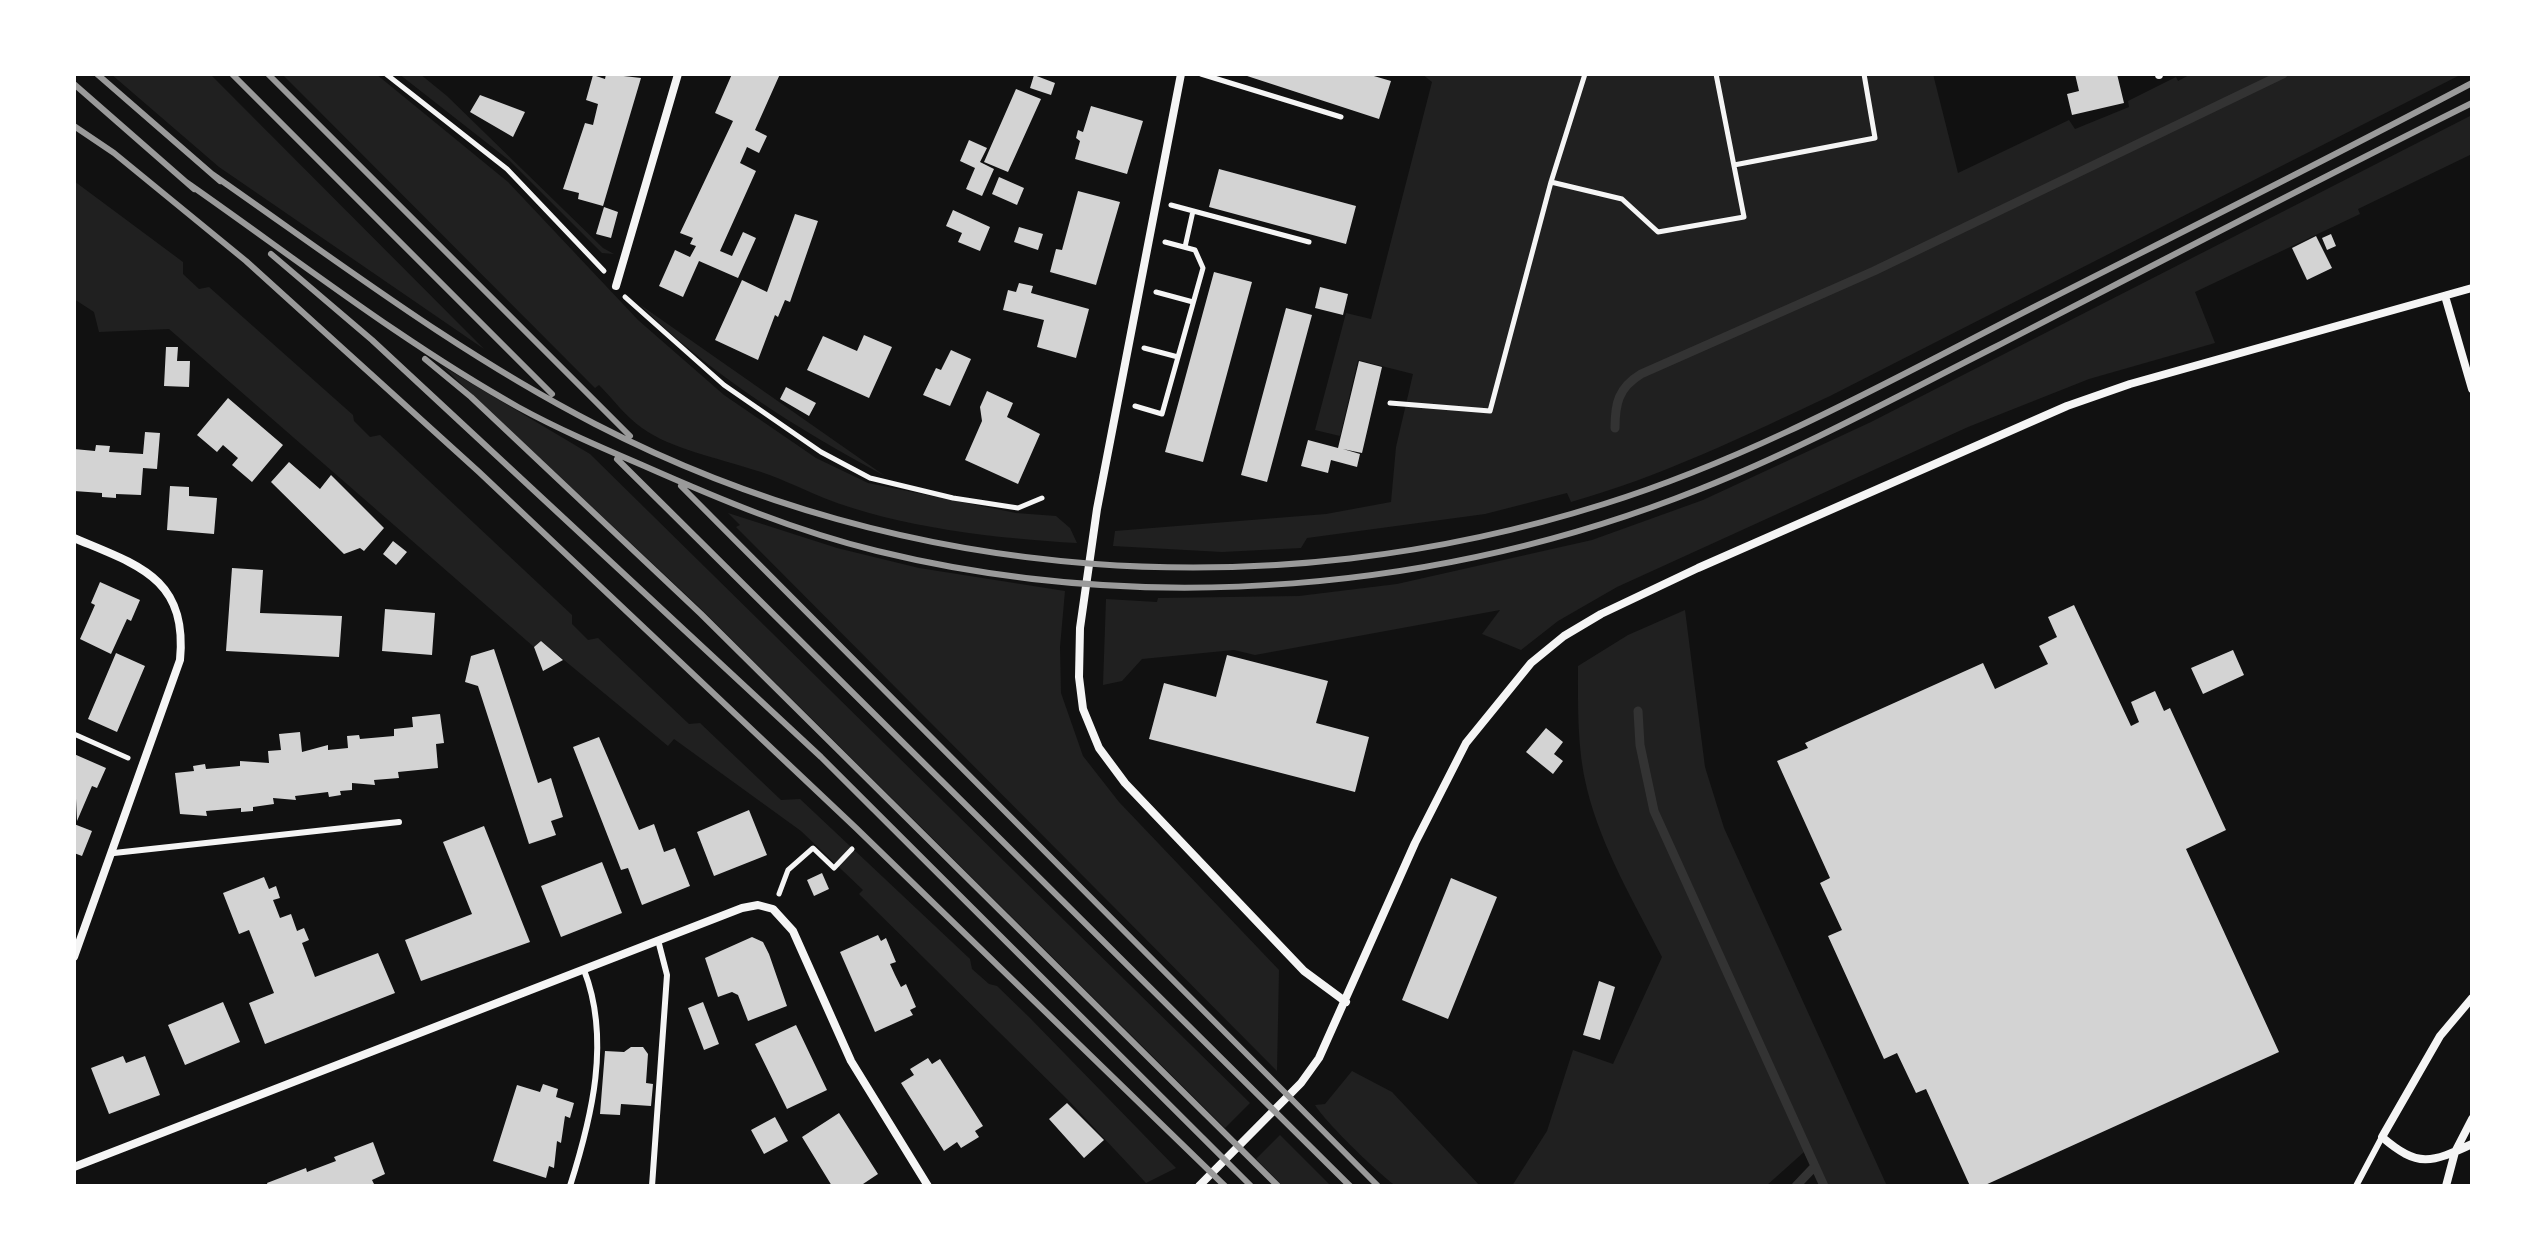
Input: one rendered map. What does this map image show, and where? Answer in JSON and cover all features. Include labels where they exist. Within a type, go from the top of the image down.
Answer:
[{"type":"street","points":[[616,286],[678,74]]},
{"type":"street","points":[[1181,74],[1105,465],[1080,628],[1079,677],[1083,709],[1099,748],[1125,783],[1304,971],[1346,1002]]},
{"type":"street","points":[[1199,1186],[1301,1083],[1319,1058],[1415,843],[1466,743],[1531,663],[1564,636],[1601,614],[1698,568],[2067,406],[2130,384],[2472,288]]},
{"type":"street","points":[[2445,296],[2472,389]]},
{"type":"street","points":[[74,538],[149,572],[163,584],[177,608],[183,637],[180,660],[114,853],[78,934],[74,957]]},
{"type":"street","points":[[74,1167],[658,940],[742,908],[758,905],[773,909],[793,931],[851,1061],[928,1186]]},
{"type":"street","points":[[2472,998],[2440,1036],[2382,1137],[2403,1155],[2426,1162],[2472,1144]]},
{"type":"street","points":[[2446,1186],[2455,1152],[2472,1119]]},
{"type":"lane","points":[[114,853],[399,822]]},
{"type":"lane","points":[[652,1186],[667,975],[658,940]]},
{"type":"lane","points":[[570,1186],[590,1124],[598,1020],[596,999],[584,970]]},
{"type":"lane","points":[[2356,1186],[2382,1137]]},
{"type":"path","points":[[386,74],[507,169],[588,251],[633,307],[724,385],[821,452],[870,478],[1018,508],[1042,498]]},
{"type":"path","points":[[1201,74],[1341,117]]},
{"type":"path","points":[[1390,403],[1490,411],[1551,182],[1585,74]]},
{"type":"path","points":[[1551,182],[1622,199],[1658,232],[1744,217],[1716,74]]},
{"type":"path","points":[[1734,165],[1875,138],[1864,74]]},
{"type":"path","points":[[1155,201],[1309,242]]},
{"type":"path","points":[[1185,247],[1193,211]]},
{"type":"path","points":[[1143,408],[1162,414],[1203,268],[1195,250],[1148,237]]},
{"type":"path","points":[[1164,294],[1193,302]]},
{"type":"path","points":[[1152,350],[1178,357]]},
{"type":"path","points":[[74,734],[143,764]]},
{"type":"path","points":[[773,909],[788,870],[813,848],[834,868],[852,849]]},
{"type":"shaded area","points":[[111,74],[210,74],[484,349],[219,167]]},
{"type":"shaded area","points":[[282,74],[376,74],[508,182],[638,320],[724,395],[816,458],[868,483],[1016,513],[1056,516],[1070,528],[1077,543],[982,535],[883,517],[681,447],[642,428],[599,385],[595,388]]},
{"type":"shaded area","points":[[399,74],[420,74],[447,96],[603,248],[614,254],[602,253],[510,161]]},
{"type":"shaded area","points":[[1422,74],[1933,74],[1958,173],[2069,120],[2075,129],[2129,107],[2128,101],[2176,77],[2178,81],[2191,74],[2462,74],[1830,396],[1703,454],[1604,492],[1571,502],[1567,493],[1485,514],[1307,538],[1301,548],[1222,552],[1113,546],[1115,531],[1326,514],[1391,502],[1396,447],[1413,374],[1358,360],[1340,436],[1315,430],[1346,313],[1371,319],[1432,82]]},
{"type":"shaded area","points":[[2472,115],[2472,154],[2358,209],[2360,214],[2195,292],[2215,343],[2089,379],[1968,427],[1617,587],[1558,621],[1521,650],[1482,634],[1500,610],[1255,655],[1234,650],[1142,659],[1122,681],[1103,685],[1106,599],[1157,602],[1158,598],[1299,596],[1397,584],[1592,540],[1703,500],[1871,422]]},
{"type":"shaded area","points":[[74,181],[183,262],[183,274],[199,289],[209,287],[353,415],[354,421],[370,437],[380,435],[572,615],[572,624],[588,640],[598,638],[689,724],[700,723],[781,800],[800,799],[970,959],[972,969],[989,984],[997,986],[1029,1017],[1176,1168],[1146,1183],[1069,1101],[859,894],[863,890],[801,831],[674,739],[668,746],[541,641],[534,647],[169,329],[99,332],[94,312],[74,299]]},
{"type":"shaded area","points":[[639,304],[885,476],[756,399],[695,354]]},
{"type":"shaded area","points":[[442,366],[590,454],[1250,1103],[1225,1128],[697,605]]},
{"type":"shaded area","points":[[728,513],[837,548],[919,568],[1065,591],[1060,647],[1061,693],[1083,756],[1119,802],[1279,970],[1277,1071],[736,527],[740,525]]},
{"type":"shaded area","points":[[1685,610],[1705,767],[1724,828],[1887,1186],[1820,1186],[1804,1152],[1766,1186],[1512,1186],[1547,1131],[1573,1050],[1613,1064],[1662,957],[1620,875],[1593,811],[1581,759],[1578,666],[1628,635]]},
{"type":"shaded area","points":[[1352,1071],[1392,1092],[1480,1186],[1396,1186],[1378,1171],[1315,1105],[1325,1104]]},
{"type":"shaded area","points":[[1280,1135],[1331,1186],[1283,1186],[1256,1159]]},
{"type":"building","points":[[606,74],[641,78],[603,206],[578,199],[579,193],[563,189],[585,123],[593,125],[598,104],[586,100],[593,75],[605,79]]},
{"type":"building","points":[[732,74],[780,74],[755,130],[767,136],[759,153],[747,147],[740,163],[756,171],[720,251],[732,256],[743,232],[756,238],[738,278],[699,261],[683,297],[659,286],[675,250],[690,257],[696,246],[690,244],[693,238],[680,233],[733,121],[715,113]]},
{"type":"building","points":[[1241,74],[1367,74],[1391,81],[1379,119]]},
{"type":"building","points":[[2075,74],[2117,74],[2124,103],[2072,115],[2067,94],[2079,91]]},
{"type":"building","points":[[1034,75],[1055,83],[1051,95],[1030,88]]},
{"type":"building","points":[[1016,89],[1041,99],[1008,172],[984,162]]},
{"type":"building","points":[[480,95],[525,112],[513,137],[470,112]]},
{"type":"building","points":[[1091,106],[1143,121],[1127,174],[1075,159],[1080,141],[1076,138],[1078,130],[1083,132]]},
{"type":"building","points":[[969,140],[987,148],[980,162],[994,169],[982,196],[966,189],[975,168],[960,161]]},
{"type":"building","points":[[1219,169],[1356,206],[1346,244],[1209,207]]},
{"type":"building","points":[[999,177],[1024,188],[1017,205],[992,194]]},
{"type":"building","points":[[1078,191],[1120,202],[1096,285],[1050,272],[1056,249],[1062,250]]},
{"type":"building","points":[[604,207],[618,212],[611,238],[596,234]]},
{"type":"building","points":[[953,210],[990,227],[980,251],[958,242],[962,233],[946,226]]},
{"type":"building","points":[[795,214],[818,221],[790,302],[785,300],[778,317],[775,315],[758,360],[715,340],[742,280],[767,292]]},
{"type":"building","points":[[1019,227],[1043,234],[1038,250],[1014,242]]},
{"type":"building","points":[[2331,234],[2336,246],[2327,250],[2322,238]]},
{"type":"building","points":[[2316,236],[2332,268],[2307,280],[2292,248]]},
{"type":"building","points":[[1214,272],[1252,282],[1203,462],[1165,452]]},
{"type":"building","points":[[1019,283],[1033,286],[1031,293],[1089,309],[1076,358],[1037,347],[1044,320],[1003,310],[1008,290],[1016,292]]},
{"type":"building","points":[[1320,287],[1348,294],[1343,315],[1315,308]]},
{"type":"building","points":[[1286,308],[1312,315],[1267,482],[1241,475]]},
{"type":"building","points":[[864,335],[892,347],[869,398],[807,370],[823,336],[857,351]]},
{"type":"building","points":[[166,347],[178,347],[177,361],[190,361],[189,387],[164,386]]},
{"type":"building","points":[[951,350],[971,359],[950,406],[923,395],[936,368],[941,370]]},
{"type":"building","points":[[1359,361],[1382,367],[1362,453],[1343,449],[1360,454],[1357,467],[1331,460],[1328,473],[1301,466],[1308,440],[1338,448]]},
{"type":"building","points":[[786,387],[816,403],[809,416],[780,399]]},
{"type":"building","points":[[987,391],[1013,403],[1007,417],[1040,434],[1018,484],[965,460],[982,421],[980,407]]},
{"type":"building","points":[[228,398],[283,445],[252,482],[232,465],[238,458],[223,445],[217,452],[197,435]]},
{"type":"building","points":[[145,432],[160,433],[157,469],[143,468],[141,495],[116,494],[116,498],[102,497],[102,493],[74,491],[74,449],[95,451],[96,445],[110,446],[109,452],[143,454]]},
{"type":"building","points":[[289,462],[320,489],[331,475],[384,528],[364,551],[360,548],[344,554],[271,482]]},
{"type":"building","points":[[170,486],[189,487],[189,496],[217,498],[214,534],[167,530]]},
{"type":"building","points":[[393,541],[407,552],[396,565],[383,554]]},
{"type":"building","points":[[232,568],[263,570],[260,613],[342,616],[339,657],[226,651]]},
{"type":"building","points":[[100,582],[140,600],[131,621],[127,619],[111,654],[80,639],[95,605],[91,603]]},
{"type":"building","points":[[2074,605],[2131,726],[2139,722],[2131,702],[2155,691],[2164,711],[2170,708],[2226,830],[2186,849],[2279,1052],[1983,1186],[1970,1186],[1926,1089],[1916,1093],[1897,1053],[1884,1059],[1828,936],[1842,930],[1820,883],[1830,878],[1777,761],[1808,748],[1805,743],[1983,663],[1995,689],[2048,664],[2039,646],[2057,637],[2048,617]]},
{"type":"building","points":[[385,609],[435,613],[432,655],[382,651]]},
{"type":"building","points":[[541,641],[563,660],[543,671],[534,647]]},
{"type":"building","points":[[494,649],[538,783],[551,778],[563,817],[551,821],[556,835],[529,844],[478,686],[465,682],[471,656]]},
{"type":"building","points":[[2233,650],[2244,675],[2203,694],[2191,668]]},
{"type":"building","points":[[116,653],[145,666],[117,732],[88,719]]},
{"type":"building","points":[[1227,655],[1328,681],[1316,723],[1369,737],[1355,792],[1149,739],[1164,683],[1216,697]]},
{"type":"building","points":[[440,714],[444,743],[436,744],[438,768],[398,772],[399,778],[374,780],[375,785],[352,783],[352,790],[340,791],[341,795],[329,797],[328,792],[295,796],[296,800],[273,798],[274,804],[253,807],[253,811],[241,812],[241,808],[206,811],[207,816],[180,814],[175,773],[194,771],[193,766],[205,764],[206,769],[240,766],[240,761],[269,763],[268,751],[281,750],[279,734],[300,732],[302,752],[328,745],[328,750],[348,748],[347,736],[359,735],[360,739],[394,736],[394,729],[413,727],[412,717]]},
{"type":"building","points":[[1546,728],[1563,742],[1554,754],[1563,761],[1553,774],[1526,752]]},
{"type":"building","points":[[599,737],[639,830],[654,824],[664,852],[675,848],[690,886],[642,905],[628,868],[621,870],[573,747]]},
{"type":"building","points":[[74,754],[106,768],[97,788],[92,786],[77,821]]},
{"type":"building","points":[[749,810],[767,855],[714,876],[697,832]]},
{"type":"building","points":[[74,824],[92,831],[82,856],[74,853]]},
{"type":"building","points":[[484,826],[530,942],[421,981],[405,940],[472,914],[443,842]]},
{"type":"building","points":[[602,862],[622,913],[561,937],[541,886]]},
{"type":"building","points":[[822,873],[829,889],[814,896],[807,880]]},
{"type":"building","points":[[264,877],[269,889],[276,886],[280,898],[273,900],[280,918],[291,914],[297,931],[304,928],[309,940],[302,943],[315,977],[378,953],[395,993],[265,1044],[249,1003],[274,993],[249,930],[239,934],[223,893]]},
{"type":"building","points":[[1451,878],[1497,897],[1448,1019],[1402,1000]]},
{"type":"building","points":[[878,935],[881,941],[886,938],[896,962],[890,964],[901,987],[906,984],[916,1007],[910,1010],[913,1015],[875,1032],[840,952]]},
{"type":"building","points":[[752,937],[763,942],[787,1006],[748,1021],[738,995],[732,992],[718,997],[705,958]]},
{"type":"building","points":[[1599,981],[1615,987],[1600,1040],[1583,1035]]},
{"type":"building","points":[[223,1002],[240,1042],[185,1065],[168,1025]]},
{"type":"building","points":[[703,1002],[719,1044],[704,1050],[688,1008]]},
{"type":"building","points":[[796,1025],[827,1090],[787,1109],[755,1044]]},
{"type":"building","points":[[631,1047],[643,1047],[648,1054],[646,1083],[653,1084],[651,1106],[621,1104],[620,1115],[600,1114],[605,1051],[624,1052]]},
{"type":"building","points":[[123,1056],[126,1063],[145,1056],[160,1095],[109,1114],[91,1068]]},
{"type":"building","points":[[928,1058],[932,1064],[940,1059],[983,1126],[975,1131],[979,1137],[961,1148],[957,1142],[944,1151],[901,1083],[914,1075],[910,1069]]},
{"type":"building","points":[[543,1084],[558,1089],[556,1097],[574,1103],[570,1118],[565,1116],[561,1143],[557,1141],[554,1168],[549,1166],[546,1178],[493,1161],[517,1085],[540,1092]]},
{"type":"building","points":[[1067,1103],[1104,1140],[1084,1158],[1049,1119]]},
{"type":"building","points":[[839,1113],[878,1174],[860,1186],[832,1186],[802,1137]]},
{"type":"building","points":[[775,1117],[788,1141],[764,1154],[751,1130]]},
{"type":"building","points":[[373,1142],[385,1174],[372,1180],[375,1186],[268,1186],[267,1183],[306,1168],[307,1172],[336,1161],[334,1157]]},
{"type":"waterway","points":[[1615,428],[1619,397],[1627,385],[1641,374],[1874,271],[2283,74]]},
{"type":"waterway","points":[[1638,711],[1640,745],[1654,811],[1824,1186]]},
{"type":"waterway","points":[[1796,1186],[1815,1166]]},
{"type":"railway","points":[[97,74],[220,181]]},
{"type":"railway","points":[[232,74],[552,394]]},
{"type":"railway","points":[[268,74],[630,436]]},
{"type":"railway","points":[[212,174],[495,368],[595,424],[714,478],[837,519],[963,548],[1092,564],[1221,567],[1350,558],[1478,537],[1604,504],[1661,485],[1828,412],[2472,83]]},
{"type":"railway","points":[[74,84],[194,189]]},
{"type":"railway","points":[[186,182],[391,327],[475,382],[564,430],[729,502],[847,543],[979,572],[1083,584],[1188,588],[1293,583],[1397,571],[1501,551],[1602,524],[1700,489],[1848,422],[2472,103]]},
{"type":"railway","points":[[74,126],[114,153],[246,261],[479,472],[856,828],[1225,1186]]},
{"type":"railway","points":[[271,254],[372,340],[821,757],[1251,1186]]},
{"type":"railway","points":[[425,359],[471,397],[701,614],[1278,1186]]},
{"type":"railway","points":[[617,459],[1350,1186]]},
{"type":"railway","points":[[681,486],[1378,1186]]}]
